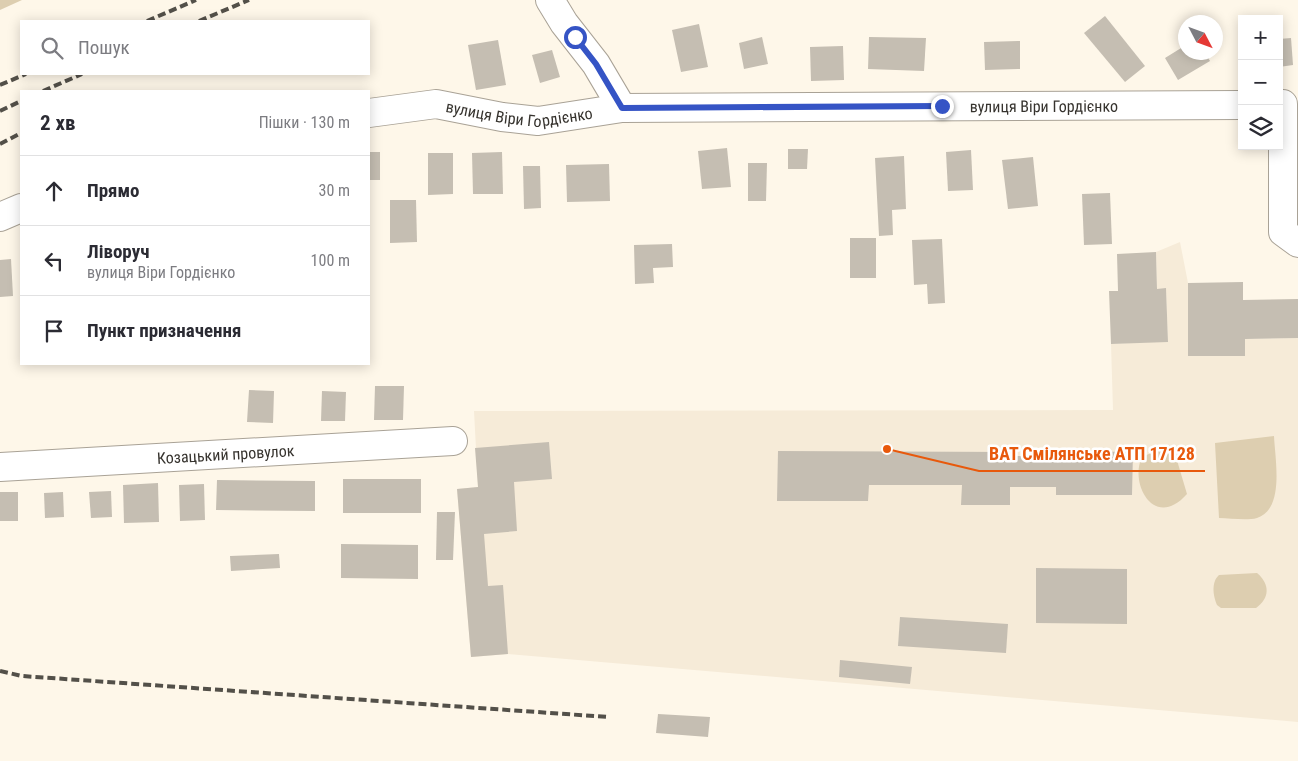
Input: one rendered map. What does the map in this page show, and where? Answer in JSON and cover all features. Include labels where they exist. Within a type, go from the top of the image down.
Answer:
[{"type":"street","points":[[550,0],[564,23],[596,64],[622,108]]},
{"type":"street","name":"вулиця Віри Гордієнко","points":[[370,114],[436,104],[502,117],[538,121],[622,108],[1238,105]]},
{"type":"street","points":[[1287,104],[1283,232],[1298,243]]},
{"type":"street","points":[[0,217],[20,208]]},
{"type":"street","name":"Козацький провулок","points":[[0,467],[453,441]]},
{"type":"shaded area","points":[[0,0],[22,0],[0,10]]},
{"type":"shaded area","points":[[1180,242],[1188,283],[1189,356],[1245,356],[1245,339],[1298,338],[1298,722],[508,654],[471,657],[457,489],[478,487],[474,411],[1113,410],[1111,344],[1168,341],[1166,289],[1157,289],[1156,252]]},
{"type":"shaded area","points":[[1274,436],[1276,482],[1272,505],[1266,513],[1253,519],[1219,518],[1215,443]]},
{"type":"shaded area","points":[[1160,449],[1176,457],[1187,494],[1175,504],[1164,507],[1155,505],[1147,499],[1139,479],[1142,457]]},
{"type":"shaded area","points":[[1257,573],[1264,582],[1267,591],[1264,600],[1256,608],[1221,608],[1217,605],[1213,589],[1216,578],[1219,575]]},
{"type":"building","points":[[1105,16],[1145,66],[1125,82],[1084,33]]},
{"type":"building","points":[[699,24],[708,67],[681,72],[672,30]]},
{"type":"building","points":[[762,37],[768,64],[744,69],[739,43]]},
{"type":"building","points":[[869,37],[926,38],[924,71],[868,69]]},
{"type":"building","points":[[1291,38],[1293,65],[1283,66],[1283,39]]},
{"type":"building","points":[[498,40],[506,85],[476,90],[468,45]]},
{"type":"building","points":[[1020,41],[1020,69],[985,70],[984,42]]},
{"type":"building","points":[[843,46],[844,80],[811,81],[810,47]]},
{"type":"building","points":[[552,50],[560,77],[540,83],[532,55]]},
{"type":"building","points":[[1178,50],[1178,60],[1210,61],[1178,80],[1165,58]]},
{"type":"building","points":[[727,148],[731,187],[702,189],[698,151]]},
{"type":"building","points":[[788,149],[808,149],[807,169],[788,169]]},
{"type":"building","points":[[971,150],[973,190],[948,191],[946,152]]},
{"type":"building","points":[[370,152],[380,152],[380,180],[370,180]]},
{"type":"building","points":[[502,152],[503,194],[473,194],[472,153]]},
{"type":"building","points":[[428,153],[453,153],[453,194],[428,195]]},
{"type":"building","points":[[904,156],[906,209],[892,210],[893,235],[879,236],[875,158]]},
{"type":"building","points":[[1033,157],[1038,206],[1008,209],[1002,160]]},
{"type":"building","points":[[748,163],[767,163],[766,201],[748,201]]},
{"type":"building","points":[[609,164],[610,201],[567,202],[566,165]]},
{"type":"building","points":[[523,166],[540,166],[541,208],[524,209]]},
{"type":"building","points":[[1110,193],[1112,244],[1084,245],[1082,194]]},
{"type":"building","points":[[390,200],[416,200],[417,242],[390,243]]},
{"type":"building","points":[[850,238],[876,238],[876,278],[850,278]]},
{"type":"building","points":[[942,239],[945,303],[928,304],[927,284],[914,285],[912,240]]},
{"type":"building","points":[[672,244],[673,267],[653,268],[654,283],[635,284],[634,245]]},
{"type":"building","points":[[1156,252],[1157,289],[1166,288],[1168,342],[1111,344],[1109,291],[1118,291],[1117,254]]},
{"type":"building","points":[[11,259],[13,296],[0,297],[0,260]]},
{"type":"building","points":[[1243,282],[1243,300],[1298,299],[1298,338],[1245,339],[1245,356],[1188,356],[1188,283]]},
{"type":"building","points":[[375,386],[404,386],[403,420],[374,420]]},
{"type":"building","points":[[249,390],[274,391],[273,423],[247,422]]},
{"type":"building","points":[[322,391],[346,392],[345,421],[321,421]]},
{"type":"building","points":[[549,442],[552,479],[514,482],[517,531],[484,534],[488,586],[503,585],[508,654],[471,657],[457,489],[478,487],[475,448]]},
{"type":"building","points":[[778,451],[1012,452],[1012,456],[1054,456],[1054,451],[1133,452],[1132,495],[1056,495],[1056,487],[1010,487],[1010,505],[961,505],[962,485],[869,485],[868,501],[777,501]]},
{"type":"building","points":[[343,479],[421,479],[421,513],[343,513]]},
{"type":"building","points":[[217,480],[315,481],[315,511],[216,510]]},
{"type":"building","points":[[158,483],[159,522],[124,523],[123,485]]},
{"type":"building","points":[[204,484],[205,520],[180,521],[179,485]]},
{"type":"building","points":[[111,491],[112,517],[91,518],[89,492]]},
{"type":"building","points":[[0,492],[18,492],[18,521],[0,521]]},
{"type":"building","points":[[63,492],[64,517],[45,518],[44,493]]},
{"type":"building","points":[[437,512],[455,512],[453,560],[436,560]]},
{"type":"building","points":[[341,544],[418,545],[418,579],[341,578]]},
{"type":"building","points":[[279,554],[280,568],[231,571],[230,556]]},
{"type":"building","points":[[1036,568],[1127,569],[1127,624],[1036,623]]},
{"type":"building","points":[[900,617],[1008,624],[1006,653],[898,646]]},
{"type":"building","points":[[840,660],[912,667],[910,684],[839,677]]},
{"type":"building","points":[[658,714],[710,717],[708,737],[656,733]]},
{"type":"railway","points":[[149,20],[196,0]]},
{"type":"railway","points":[[201,20],[249,0]]},
{"type":"railway","points":[[0,85],[24,75]]},
{"type":"railway","points":[[45,90],[80,75]]},
{"type":"railway","points":[[0,111],[20,101]]},
{"type":"railway","points":[[0,144],[20,134]]},
{"type":"railway","points":[[0,671],[22,676],[608,717]]},
{"type":"place","name":"ВАТ Смілянське АТП 17128","points":[[887,449]]},
{"type":"route","points":[[575,37],[596,64],[622,108],[942,106]]}]
